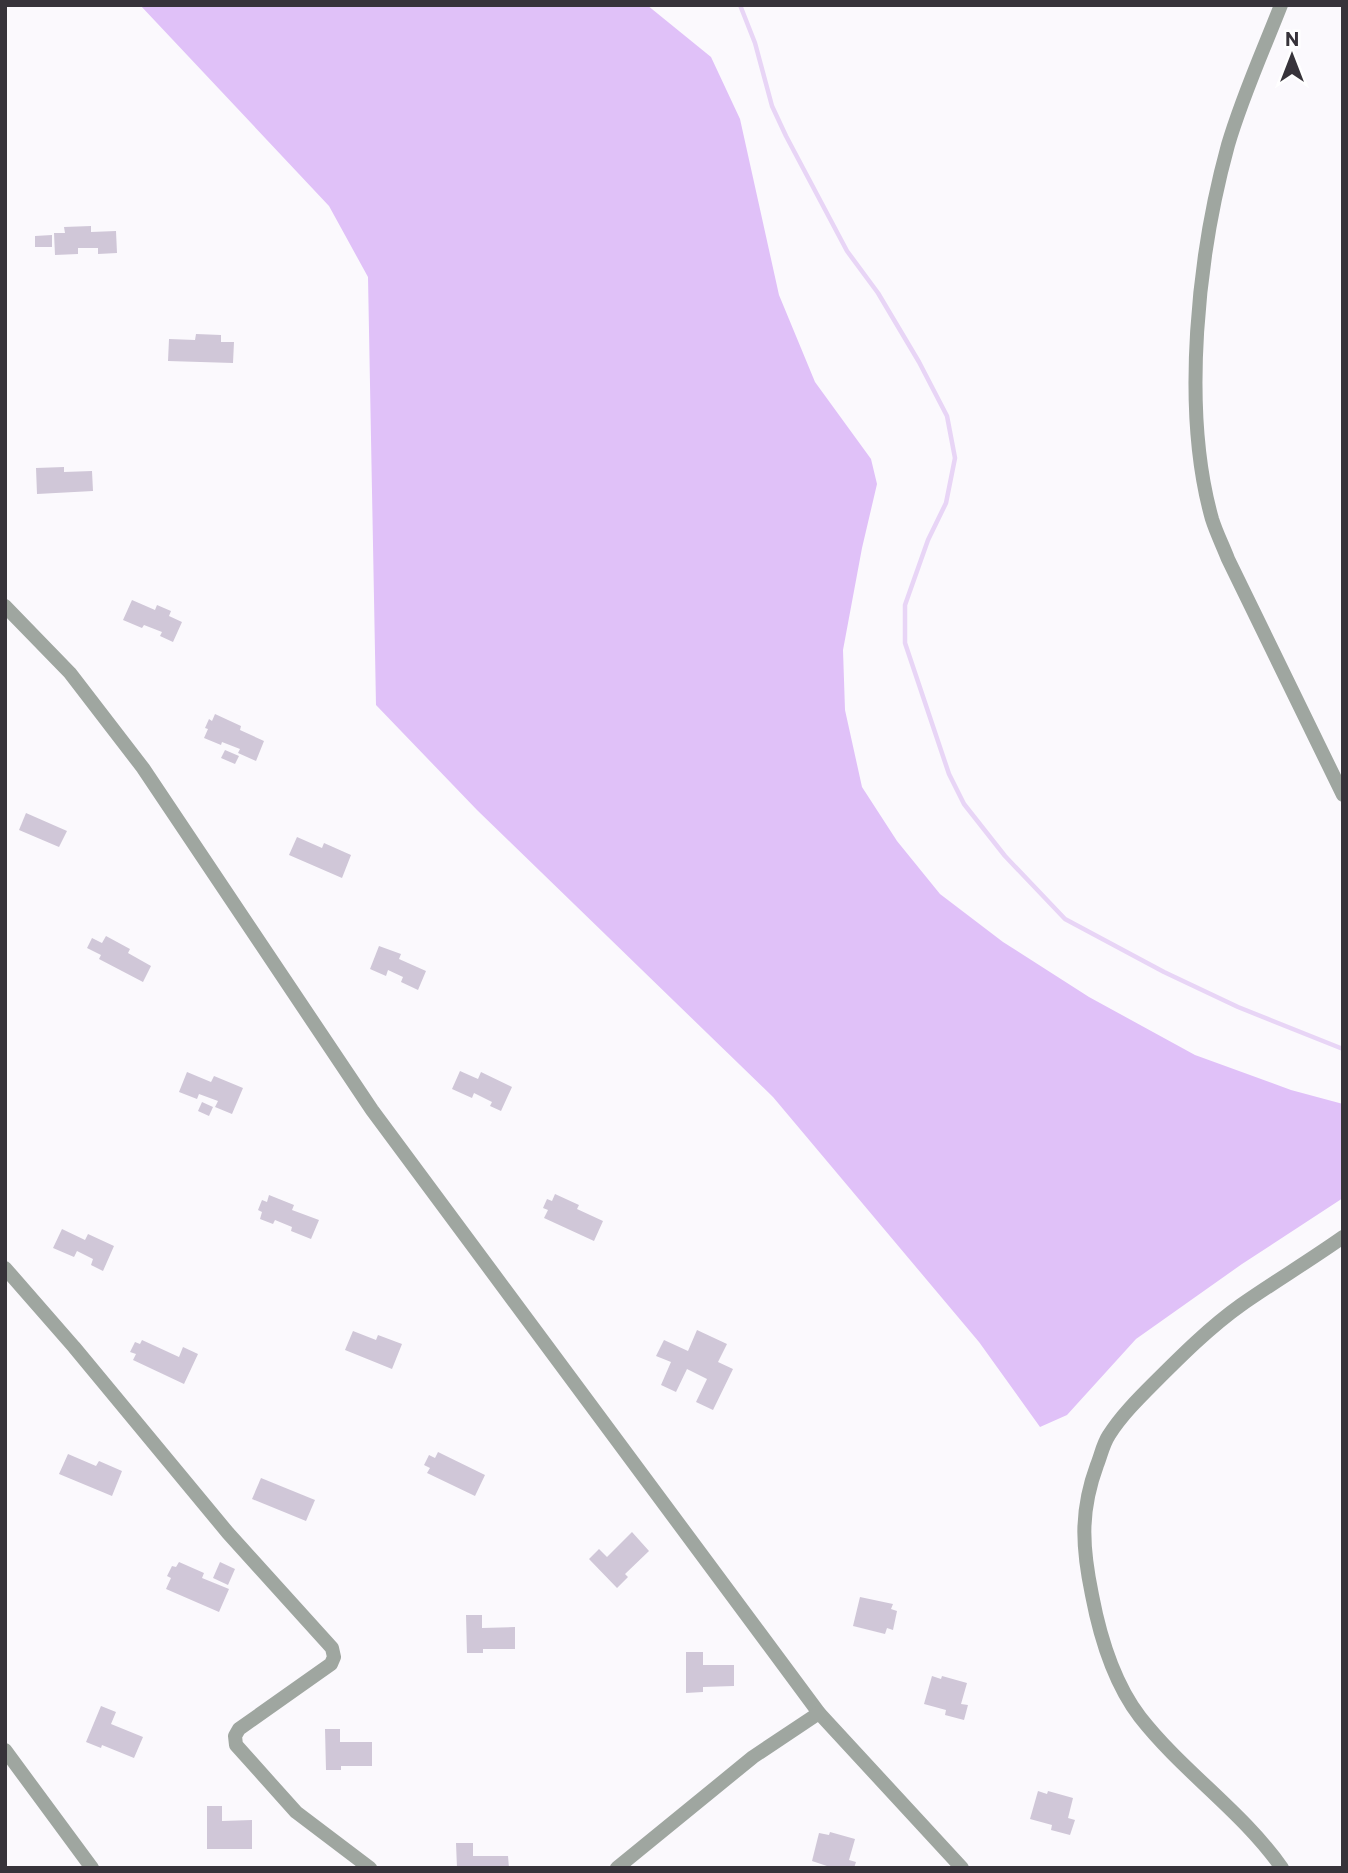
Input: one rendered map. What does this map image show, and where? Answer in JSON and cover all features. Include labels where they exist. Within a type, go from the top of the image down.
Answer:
[{"type":"street","points":[[1281,5],[1244,99],[1212,207],[1199,320],[1195,384],[1197,426],[1212,519],[1254,615],[1343,795]]},
{"type":"street","points":[[5,606],[71,673],[143,768],[372,1110],[819,1713],[962,1868]]},
{"type":"street","points":[[1282,1868],[1260,1839],[1215,1792],[1165,1746],[1139,1716],[1126,1694],[1109,1659],[1095,1611],[1087,1574],[1084,1509],[1108,1436],[1134,1403],[1172,1365],[1239,1307],[1343,1237]]},
{"type":"street","points":[[5,1268],[99,1376],[228,1533],[332,1648],[334,1657],[331,1664],[239,1728],[234,1736],[236,1745],[296,1812],[370,1868]]},
{"type":"street","points":[[617,1868],[753,1757],[819,1713]]},
{"type":"street","points":[[5,1750],[91,1867]]},
{"type":"shaded area","points":[[140,5],[647,5],[711,57],[740,119],[779,295],[815,382],[871,459],[877,484],[843,650],[845,710],[862,787],[897,841],[940,894],[1003,942],[1089,997],[1195,1055],[1291,1090],[1343,1104],[1343,1198],[1242,1264],[1136,1339],[1067,1415],[1040,1427],[979,1342],[773,1097],[477,810],[376,705],[368,277],[329,206]]},
{"type":"building","points":[[91,226],[91,232],[116,231],[117,253],[98,254],[98,248],[78,248],[78,254],[55,255],[54,233],[65,233],[64,227]]},
{"type":"building","points":[[52,235],[52,247],[35,247],[35,236]]},
{"type":"building","points":[[196,334],[221,335],[221,342],[234,342],[233,363],[168,361],[169,339],[195,340]]},
{"type":"building","points":[[64,467],[64,472],[92,471],[93,491],[37,494],[36,468]]},
{"type":"building","points":[[132,600],[155,610],[157,605],[171,611],[169,616],[182,622],[173,642],[160,636],[162,632],[123,620]]},
{"type":"building","points":[[215,714],[264,741],[256,761],[238,753],[240,749],[204,738],[209,719],[212,721]]},
{"type":"building","points":[[225,750],[239,756],[235,764],[221,758]]},
{"type":"building","points":[[26,813],[67,831],[59,847],[19,830]]},
{"type":"building","points":[[297,837],[322,848],[324,843],[351,855],[342,878],[289,855]]},
{"type":"building","points":[[106,936],[130,949],[128,953],[151,966],[143,982],[99,959],[101,955],[87,948],[92,938],[102,943]]},
{"type":"building","points":[[379,946],[401,954],[399,959],[426,971],[418,990],[401,982],[403,977],[388,970],[386,976],[370,969]]},
{"type":"building","points":[[460,1071],[478,1079],[481,1072],[512,1087],[501,1111],[490,1106],[492,1102],[474,1093],[472,1098],[452,1089]]},
{"type":"building","points":[[187,1072],[211,1082],[214,1076],[243,1088],[232,1114],[215,1107],[218,1101],[199,1094],[197,1099],[179,1092]]},
{"type":"building","points":[[202,1102],[213,1107],[209,1116],[198,1111]]},
{"type":"building","points":[[555,1194],[579,1205],[577,1209],[603,1221],[594,1241],[544,1218],[548,1210],[543,1208],[547,1199],[552,1201]]},
{"type":"building","points":[[269,1195],[294,1205],[292,1210],[319,1220],[311,1239],[291,1231],[292,1227],[275,1220],[273,1224],[260,1219],[262,1212],[258,1210],[262,1200],[267,1202]]},
{"type":"building","points":[[62,1229],[85,1240],[88,1234],[114,1246],[103,1271],[91,1265],[93,1259],[77,1251],[74,1257],[53,1248]]},
{"type":"building","points":[[697,1330],[727,1344],[718,1362],[733,1369],[713,1410],[696,1402],[707,1379],[687,1369],[676,1392],[661,1385],[671,1362],[656,1356],[664,1340],[688,1351]]},
{"type":"building","points":[[353,1331],[376,1340],[378,1335],[402,1344],[392,1369],[345,1350]]},
{"type":"building","points":[[142,1340],[179,1357],[183,1347],[198,1354],[184,1384],[133,1360],[136,1354],[130,1352],[135,1342],[140,1344]]},
{"type":"building","points":[[438,1452],[485,1475],[475,1496],[427,1473],[430,1468],[424,1465],[429,1455],[435,1458]]},
{"type":"building","points":[[68,1454],[96,1466],[99,1461],[122,1471],[112,1496],[59,1474]]},
{"type":"building","points":[[261,1478],[315,1500],[306,1521],[252,1499]]},
{"type":"building","points":[[632,1532],[649,1551],[625,1574],[628,1577],[617,1588],[589,1559],[599,1549],[607,1557]]},
{"type":"building","points":[[179,1562],[204,1573],[202,1578],[229,1589],[219,1612],[166,1589],[171,1578],[167,1576],[172,1566],[176,1567]]},
{"type":"building","points":[[220,1562],[235,1569],[228,1585],[213,1578]]},
{"type":"building","points":[[860,1597],[893,1604],[891,1609],[897,1611],[893,1630],[887,1628],[885,1634],[853,1626]]},
{"type":"building","points":[[466,1615],[482,1615],[482,1628],[515,1627],[515,1649],[483,1649],[483,1653],[467,1653]]},
{"type":"building","points":[[686,1652],[703,1652],[703,1665],[734,1665],[734,1686],[703,1687],[703,1692],[686,1693]]},
{"type":"building","points":[[932,1676],[967,1683],[961,1704],[968,1705],[964,1720],[945,1715],[946,1710],[924,1704]]},
{"type":"building","points":[[101,1706],[116,1712],[111,1724],[143,1737],[134,1758],[102,1745],[101,1748],[86,1742]]},
{"type":"building","points":[[325,1729],[340,1729],[340,1742],[372,1742],[372,1766],[341,1766],[341,1770],[326,1770]]},
{"type":"building","points":[[1038,1791],[1073,1798],[1068,1818],[1075,1820],[1070,1835],[1051,1830],[1052,1825],[1030,1819]]},
{"type":"building","points":[[207,1806],[222,1806],[222,1821],[252,1820],[252,1849],[207,1849]]},
{"type":"building","points":[[830,1832],[855,1839],[849,1860],[856,1862],[854,1868],[833,1868],[812,1861],[819,1833],[829,1835]]},
{"type":"building","points":[[456,1843],[473,1843],[473,1856],[508,1856],[509,1868],[457,1868]]},
{"type":"waterway","points":[[740,5],[755,43],[772,106],[786,136],[847,251],[878,293],[947,416],[955,458],[946,503],[928,540],[905,605],[905,643],[949,774],[964,804],[1005,856],[1065,919],[1164,972],[1238,1007],[1343,1049]]}]
